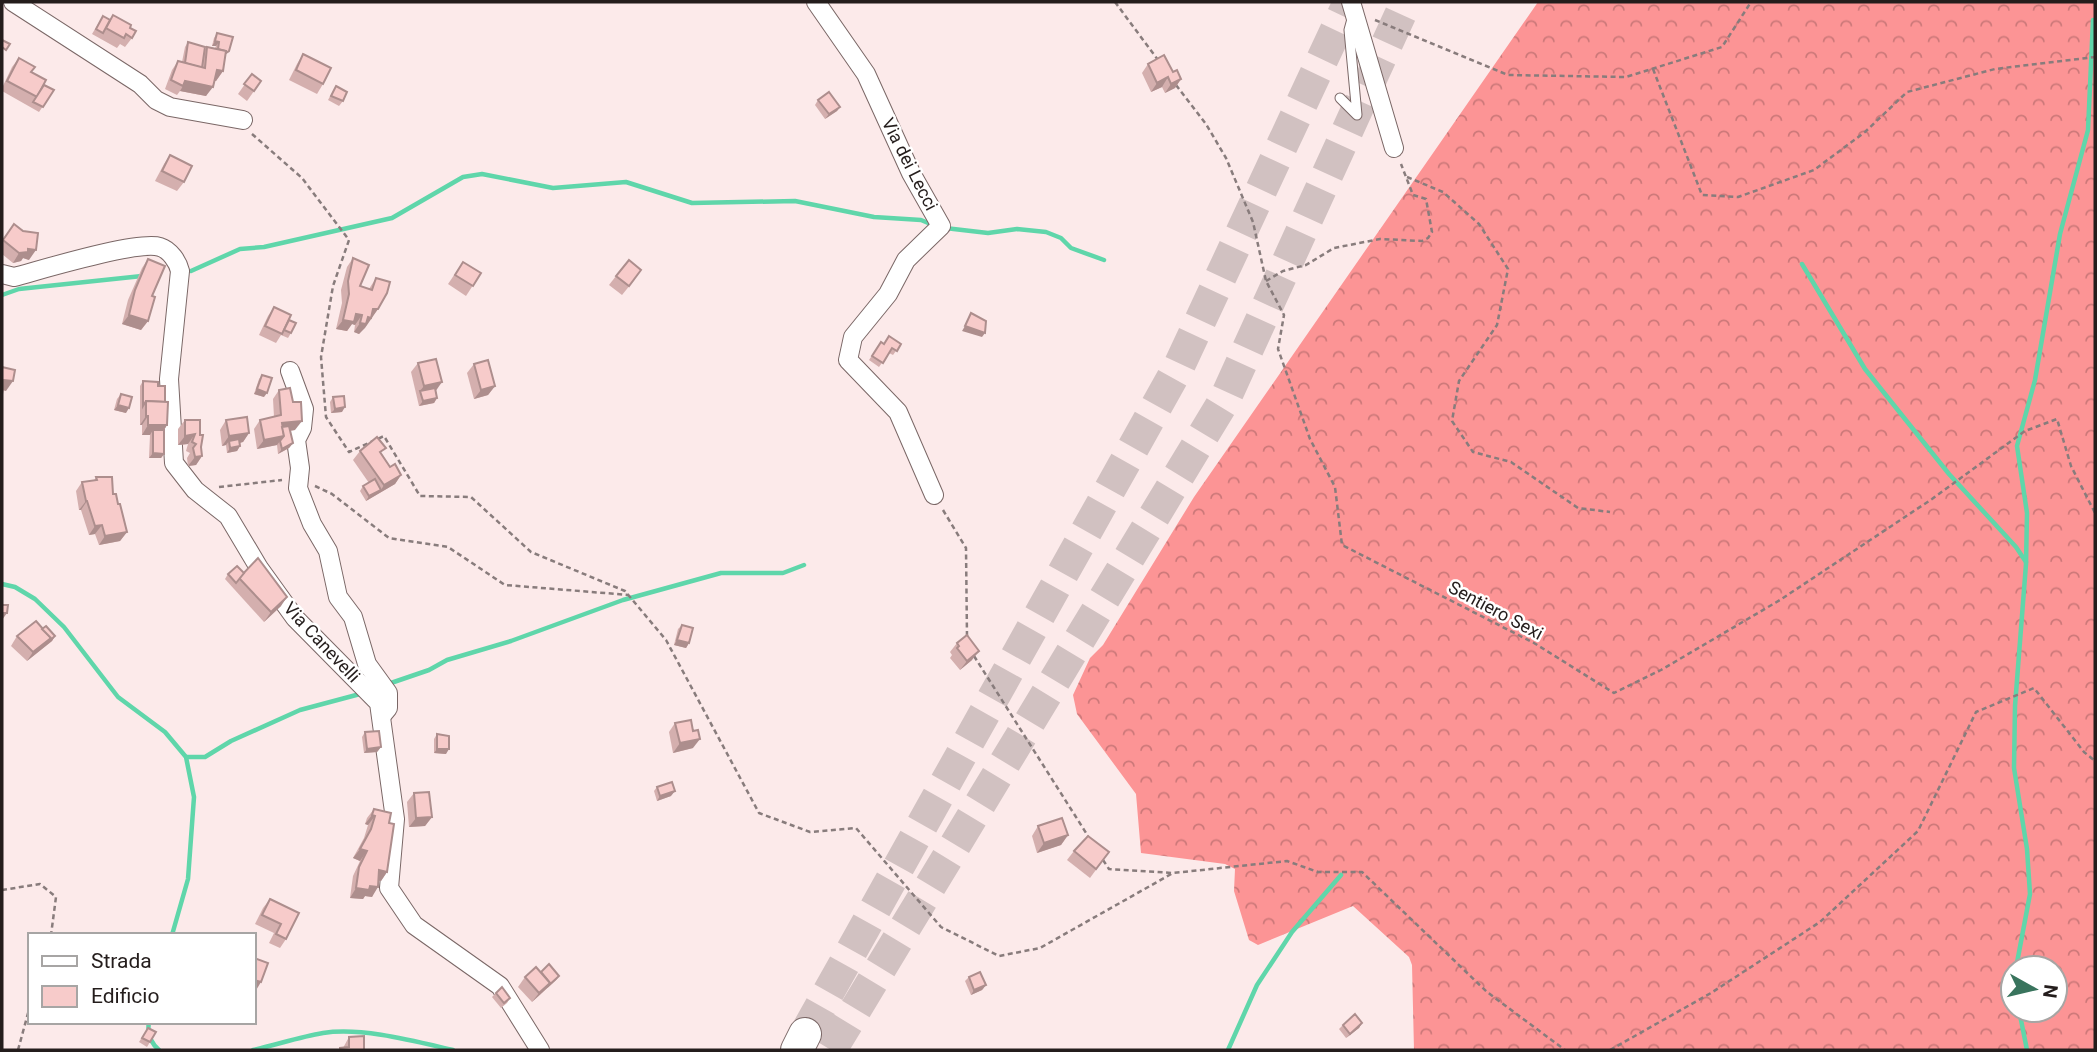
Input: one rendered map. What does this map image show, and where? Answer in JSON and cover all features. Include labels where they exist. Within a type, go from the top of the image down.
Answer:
[{"type":"street","points":[[13,2],[140,85],[163,104],[243,120]]},
{"type":"street","name":"Via dei Lecci","points":[[816,2],[866,74],[911,173],[940,226],[906,260],[888,294],[853,337],[848,360],[898,412],[934,495]]},
{"type":"street","points":[[1352,6],[1394,149]]},
{"type":"street","name":"Via Canevelli","points":[[2,274],[14,277],[100,254],[147,246],[160,247],[171,254],[178,264],[180,271],[169,379],[174,463],[195,490],[228,516],[259,568],[295,618],[379,703],[395,819],[388,888],[414,925],[500,986],[540,1050]]},
{"type":"street","points":[[290,371],[304,410],[302,428],[296,440],[298,488],[312,524],[328,551],[338,597],[353,617],[368,664],[387,693],[388,708],[381,717]]},
{"type":"lane","points":[[1340,98],[1357,115],[1349,30],[1352,6]]},
{"type":"path","points":[[1115,2],[1164,69]]},
{"type":"path","points":[[1352,6],[1508,75],[1626,78],[1722,47],[1751,2]]},
{"type":"path","points":[[1653,69],[1702,195],[1738,197],[1814,170],[1865,132],[1907,92],[1995,69],[2095,58]]},
{"type":"path","name":"Sentiero Sexi","points":[[1173,80],[1206,124],[1226,158],[1253,222],[1266,281],[1284,315],[1278,349],[1310,439],[1335,487],[1342,545],[1534,643],[1614,693],[1661,670],[1780,600],[1932,499],[2025,431],[2057,419],[2071,466],[2095,513]]},
{"type":"path","points":[[243,120],[252,135],[302,178],[349,240],[333,286],[321,357],[326,417],[349,452],[384,436],[420,496],[471,497],[531,552],[625,591],[666,640],[759,813],[810,832],[856,828],[941,927],[999,956],[1040,948],[1173,873]]},
{"type":"path","points":[[1266,281],[1283,271],[1306,265],[1334,248],[1380,239],[1413,242],[1428,238],[1432,232],[1426,199],[1413,195],[1407,177],[1443,192],[1479,224],[1508,269],[1497,325],[1459,381],[1452,421],[1473,452],[1511,462],[1578,508],[1610,512]]},
{"type":"path","points":[[195,490],[299,478],[332,494],[389,538],[448,547],[505,585],[629,595]]},
{"type":"path","points":[[934,495],[966,548],[968,646],[1094,845]]},
{"type":"path","points":[[1610,1050],[1711,993],[1820,922],[1879,868],[1918,831],[1976,712],[2034,688],[2084,752],[2095,761]]},
{"type":"path","points":[[1102,857],[1109,869],[1173,873],[1287,861],[1318,872],[1362,872],[1487,992],[1565,1050]]},
{"type":"path","points":[[2,890],[40,884],[56,897],[51,933]]},
{"type":"path","points":[[18,1050],[28,1013]]},
{"type":"green space","points":[[1538,2],[2095,2],[2095,1050],[1414,1050],[1412,965],[1409,957],[1353,906],[1258,945],[1249,940],[1234,891],[1235,869],[1225,864],[1141,853],[1136,794],[1077,714],[1073,695],[1090,658],[1103,645],[1194,497]]},
{"type":"building","points":[[113,15],[136,31],[132,38],[126,34],[124,38],[106,28]]},
{"type":"building","points":[[103,16],[110,20],[103,33],[96,29]]},
{"type":"building","points":[[217,33],[233,37],[226,53],[218,49],[219,42],[215,41]]},
{"type":"building","points":[[2,40],[10,44],[6,50],[2,47]]},
{"type":"building","points":[[188,42],[205,47],[202,68],[185,63]]},
{"type":"building","points":[[207,47],[226,51],[223,71],[217,70],[213,87],[185,81],[183,86],[171,80],[178,61],[205,68]]},
{"type":"building","points":[[303,54],[331,68],[323,84],[296,70]]},
{"type":"building","points":[[1164,55],[1173,72],[1177,70],[1181,79],[1171,84],[1168,77],[1157,83],[1148,64]]},
{"type":"building","points":[[19,58],[35,67],[31,72],[46,80],[37,97],[7,81]]},
{"type":"building","points":[[252,74],[261,81],[254,91],[244,84]]},
{"type":"building","points":[[44,85],[54,90],[43,107],[33,102]]},
{"type":"building","points":[[336,86],[347,92],[343,101],[331,96]]},
{"type":"building","points":[[829,92],[840,107],[829,114],[818,100]]},
{"type":"building","points":[[170,155],[192,166],[184,182],[162,171]]},
{"type":"building","points":[[14,224],[23,231],[38,233],[36,250],[28,249],[28,252],[19,253],[3,240]]},
{"type":"building","points":[[353,258],[369,265],[360,286],[372,290],[376,278],[390,282],[378,309],[373,309],[366,324],[360,323],[362,315],[356,314],[354,322],[343,320]]},
{"type":"building","points":[[148,259],[165,266],[152,296],[155,297],[148,321],[129,315],[135,290]]},
{"type":"building","points":[[629,260],[641,270],[629,286],[616,276]]},
{"type":"building","points":[[463,262],[481,273],[473,286],[455,275]]},
{"type":"building","points":[[274,307],[291,315],[282,334],[265,326]]},
{"type":"building","points":[[971,313],[986,321],[985,333],[965,326]]},
{"type":"building","points":[[289,320],[296,323],[291,333],[284,330]]},
{"type":"building","points":[[889,336],[901,344],[897,351],[892,348],[883,363],[872,356],[881,342],[884,344]]},
{"type":"building","points":[[436,359],[442,382],[424,386],[418,363]]},
{"type":"building","points":[[488,360],[495,386],[481,390],[474,364]]},
{"type":"building","points":[[2,367],[15,370],[13,381],[4,380],[2,394]]},
{"type":"building","points":[[262,375],[272,378],[267,393],[257,389]]},
{"type":"building","points":[[143,381],[158,382],[158,386],[165,386],[165,402],[146,401],[143,406]]},
{"type":"building","points":[[290,388],[293,402],[301,402],[302,421],[282,423],[284,436],[264,440],[260,420],[281,415],[279,390]]},
{"type":"building","points":[[435,388],[437,398],[423,401],[420,391]]},
{"type":"building","points":[[121,394],[132,397],[129,408],[118,405]]},
{"type":"building","points":[[344,396],[345,407],[335,409],[333,397]]},
{"type":"building","points":[[146,401],[168,402],[167,425],[148,425]]},
{"type":"building","points":[[247,417],[249,433],[229,436],[226,420]]},
{"type":"building","points":[[185,420],[200,420],[200,435],[203,435],[202,456],[195,457],[193,448],[196,444],[192,442],[195,434],[185,436]]},
{"type":"building","points":[[289,426],[293,443],[282,449],[282,427]]},
{"type":"building","points":[[153,430],[164,430],[164,454],[153,453]]},
{"type":"building","points":[[377,437],[386,448],[380,452],[390,467],[395,464],[401,475],[384,485],[360,451]]},
{"type":"building","points":[[239,439],[240,446],[230,448],[229,441]]},
{"type":"building","points":[[96,477],[112,477],[113,494],[116,494],[120,504],[127,532],[105,536],[102,525],[95,526],[82,482],[97,480]]},
{"type":"building","points":[[375,479],[381,490],[369,496],[363,486]]},
{"type":"building","points":[[258,558],[287,597],[271,612],[239,578]]},
{"type":"building","points":[[237,566],[244,573],[236,583],[228,574]]},
{"type":"building","points":[[2,605],[8,605],[7,613],[2,613]]},
{"type":"building","points":[[36,621],[51,638],[33,652],[17,636]]},
{"type":"building","points":[[682,625],[693,628],[689,643],[677,640]]},
{"type":"building","points":[[46,626],[55,636],[47,643],[51,638],[42,629]]},
{"type":"building","points":[[967,635],[979,651],[967,661],[957,648],[957,643]]},
{"type":"building","points":[[691,720],[693,731],[698,730],[700,739],[680,743],[675,723]]},
{"type":"building","points":[[379,731],[381,747],[367,749],[365,732]]},
{"type":"building","points":[[437,734],[449,736],[449,749],[437,749]]},
{"type":"building","points":[[672,782],[675,791],[660,796],[657,787]]},
{"type":"building","points":[[429,792],[432,817],[416,818],[414,793]]},
{"type":"building","points":[[374,809],[391,813],[389,823],[394,824],[387,872],[379,870],[378,887],[370,886],[369,890],[356,888],[359,867],[367,851],[360,849],[371,829]]},
{"type":"building","points":[[1062,818],[1068,835],[1044,843],[1038,826]]},
{"type":"building","points":[[1088,836],[1109,852],[1096,869],[1074,851]]},
{"type":"building","points":[[270,899],[299,913],[286,939],[276,934],[281,924],[262,915]]},
{"type":"building","points":[[256,959],[268,963],[261,982],[256,981]]},
{"type":"building","points":[[549,964],[559,976],[547,987],[550,983],[541,972]]},
{"type":"building","points":[[536,967],[550,983],[539,993],[525,977]]},
{"type":"building","points":[[980,972],[986,985],[974,990],[969,977]]},
{"type":"building","points":[[502,987],[510,998],[504,1003],[496,993]]},
{"type":"building","points":[[1355,1014],[1362,1023],[1350,1034],[1343,1025]]},
{"type":"building","points":[[148,1028],[156,1032],[150,1042],[142,1038]]},
{"type":"building","points":[[364,1036],[364,1050],[340,1050],[349,1047],[349,1037]]},
{"type":"waterway","points":[[2019,954],[2030,894],[2027,849],[2014,768],[2015,706],[2026,564],[2027,513],[2017,446],[2035,380],[2060,234],[2088,130],[2093,20]]},
{"type":"waterway","points":[[191,271],[240,249],[264,247],[392,218],[463,177],[482,174],[553,188],[626,182],[692,203],[795,201],[874,217],[921,220],[933,225]]},
{"type":"waterway","points":[[945,228],[988,233],[1017,229],[1046,232],[1061,238],[1071,248],[1104,260]]},
{"type":"waterway","points":[[1802,264],[1865,369],[1949,474],[2016,547],[2026,562]]},
{"type":"waterway","points":[[2,295],[19,289],[142,276]]},
{"type":"waterway","points":[[388,684],[429,670],[447,660],[511,641],[623,600],[721,573],[783,573],[804,565]]},
{"type":"waterway","points":[[2,584],[15,587],[35,599],[64,627],[118,697],[165,732],[186,757],[194,797],[188,879],[173,933]]},
{"type":"waterway","points":[[186,757],[205,757],[231,741],[300,710],[360,694]]},
{"type":"waterway","points":[[1228,1050],[1257,985],[1292,932],[1341,875]]},
{"type":"waterway","points":[[149,1024],[150,1038],[159,1050]]},
{"type":"waterway","points":[[2022,1024],[2027,1050]]},
{"type":"waterway","points":[[253,1050],[323,1033],[338,1032],[388,1036],[453,1050]]},
{"type":"tunnel","points":[[805,1034],[1180,364],[1349,2]]},
{"type":"tunnel","points":[[831,1050],[1225,399],[1406,2]]}]
